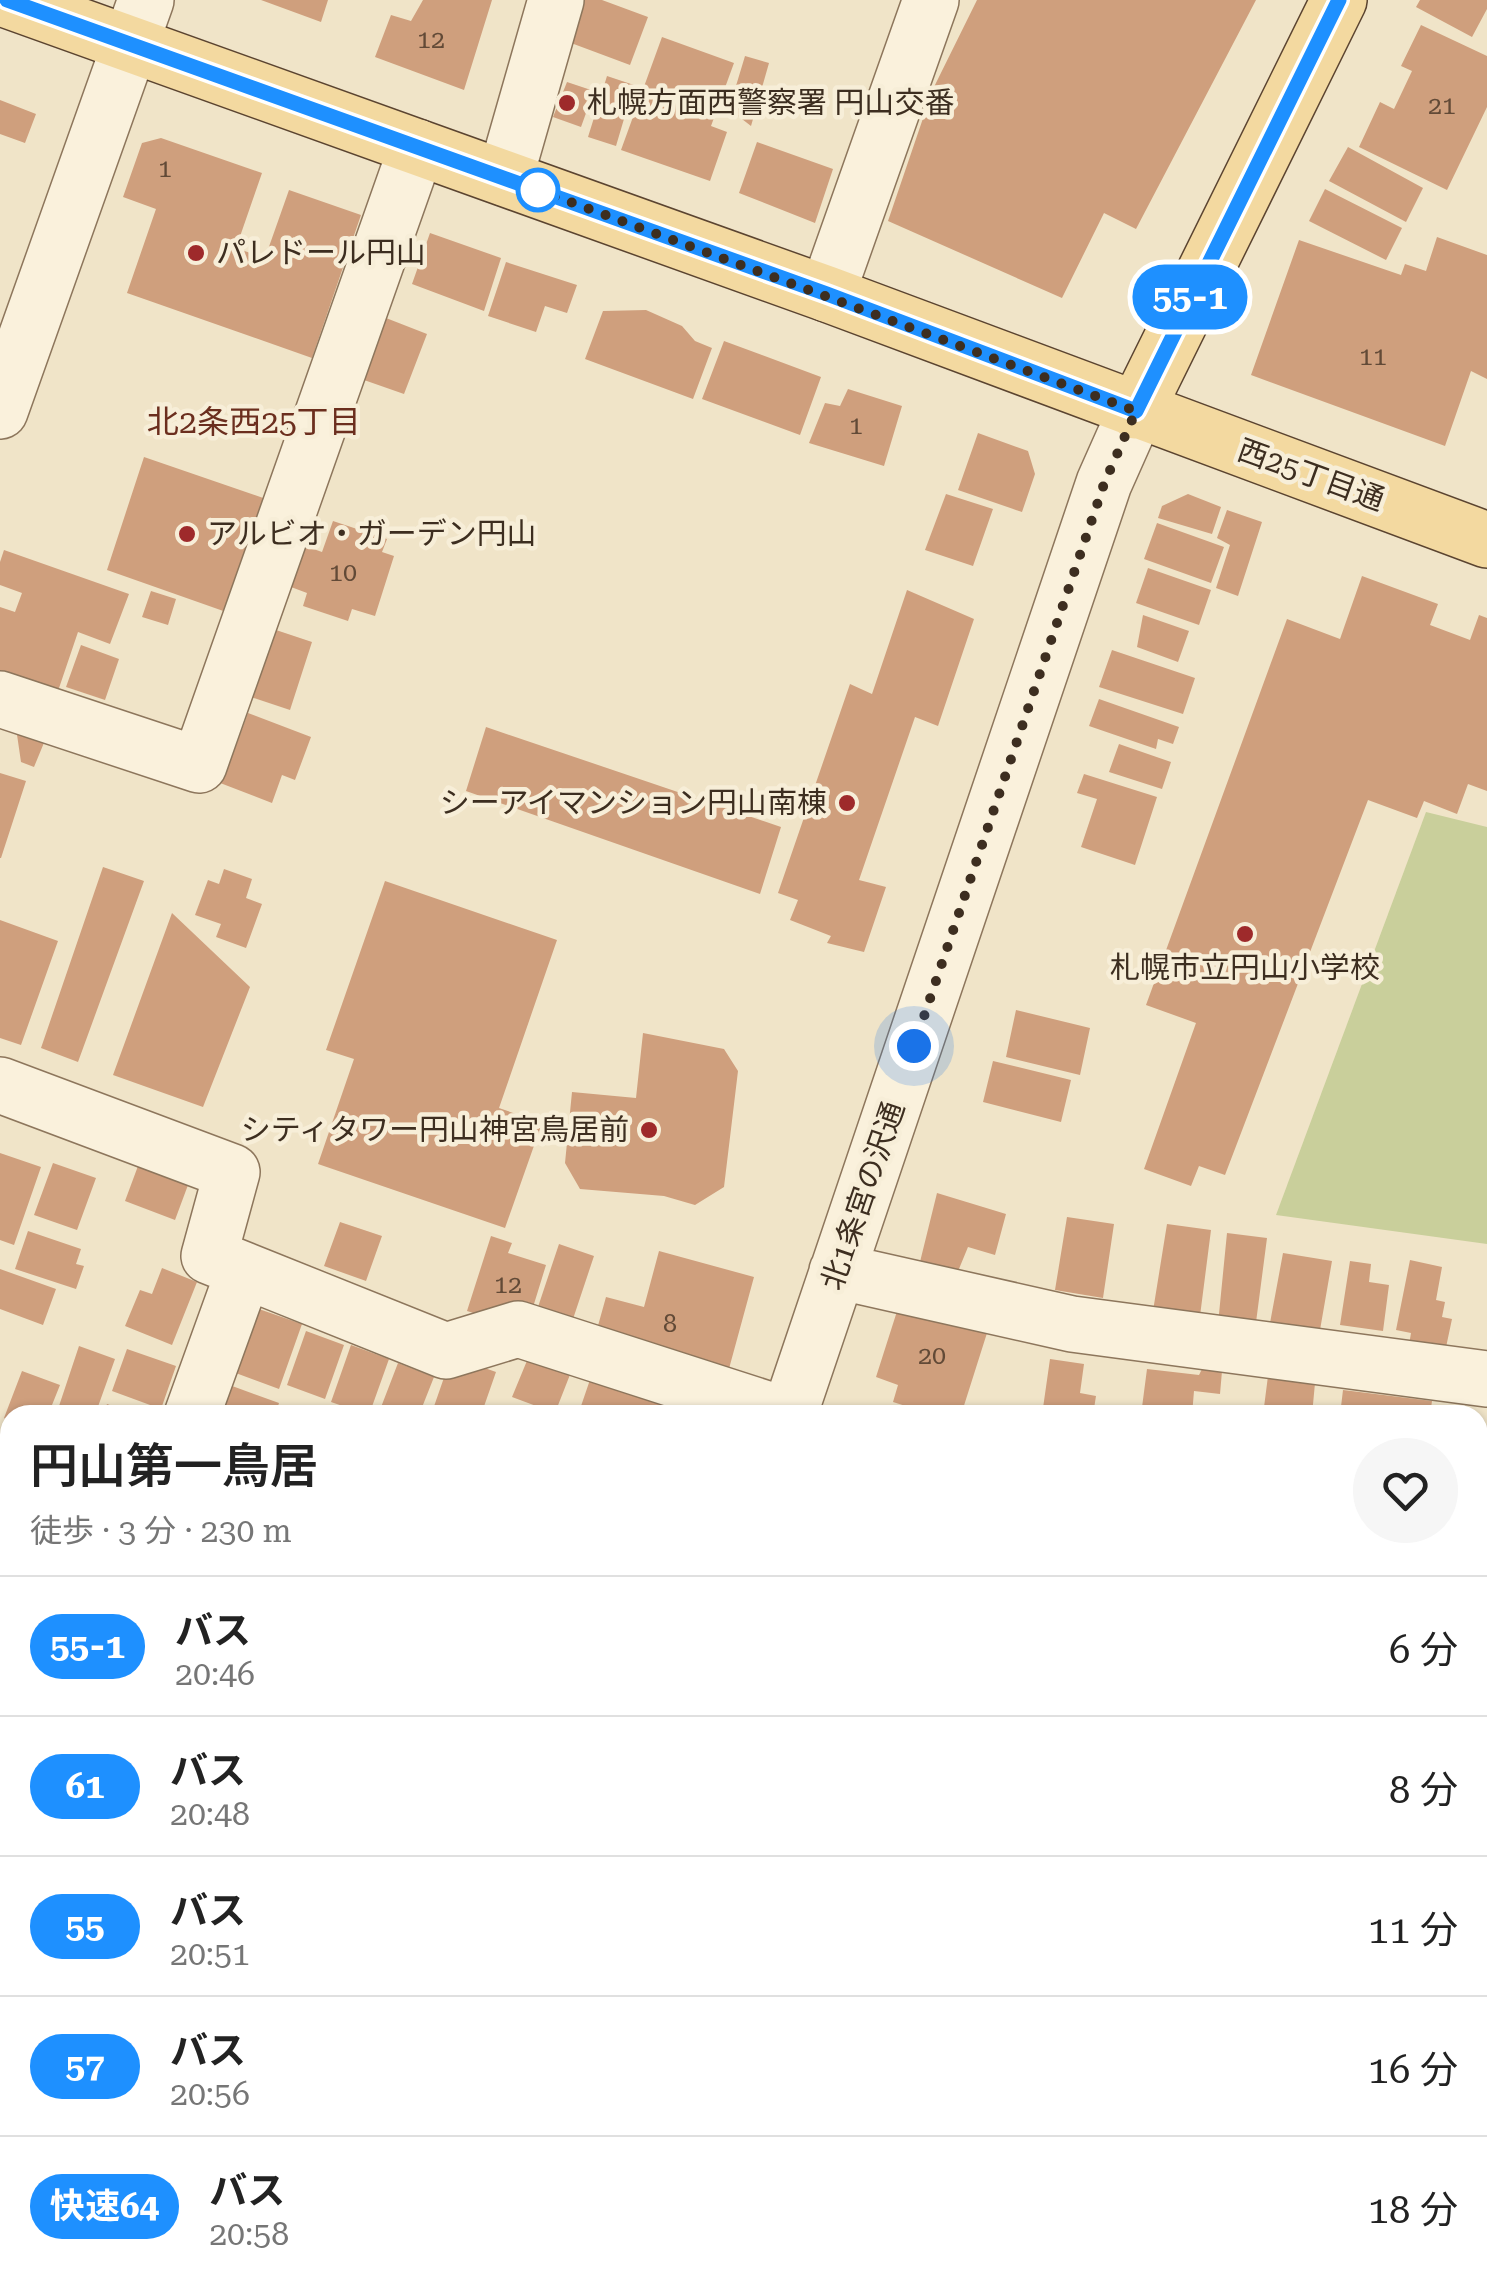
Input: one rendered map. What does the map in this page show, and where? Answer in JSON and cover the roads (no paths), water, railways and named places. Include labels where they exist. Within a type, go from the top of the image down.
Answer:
[{"type":"main road","name":"西25丁目通","points":[[7,0],[138,22],[417,147],[827,294],[1487,540]]},
{"type":"main road","points":[[1136,411],[1338,0]]},
{"type":"street","points":[[504,178],[556,0]]},
{"type":"street","points":[[827,294],[931,0]]},
{"type":"street","points":[[0,410],[138,22]]},
{"type":"street","points":[[0,699],[200,765],[417,147]]},
{"type":"street","name":"北1条宮の沢通","points":[[791,1405],[1104,484],[1136,411]]},
{"type":"street","points":[[0,1085],[232,1172],[209,1256],[244,1271],[446,1352],[518,1329],[756,1405]]},
{"type":"street","points":[[838,1270],[1072,1324],[1464,1390]]},
{"type":"street","points":[[196,1405],[244,1271]]},
{"type":"place","name":"札幌方面西警察署 円山交番","points":[[567,103]]},
{"type":"place","name":"パレドール円山","points":[[196,253]]},
{"type":"place","name":"アルビオ・ガーデン円山","points":[[187,534]]},
{"type":"place","name":"シーアイマンション円山南棟","points":[[847,803]]},
{"type":"place","name":"札幌市立円山小学校","points":[[1245,934]]},
{"type":"place","name":"シティタワー円山神宮鳥居前","points":[[649,1130]]},
{"type":"district","name":"北2条西25丁目","points":[[254,422]]}]
